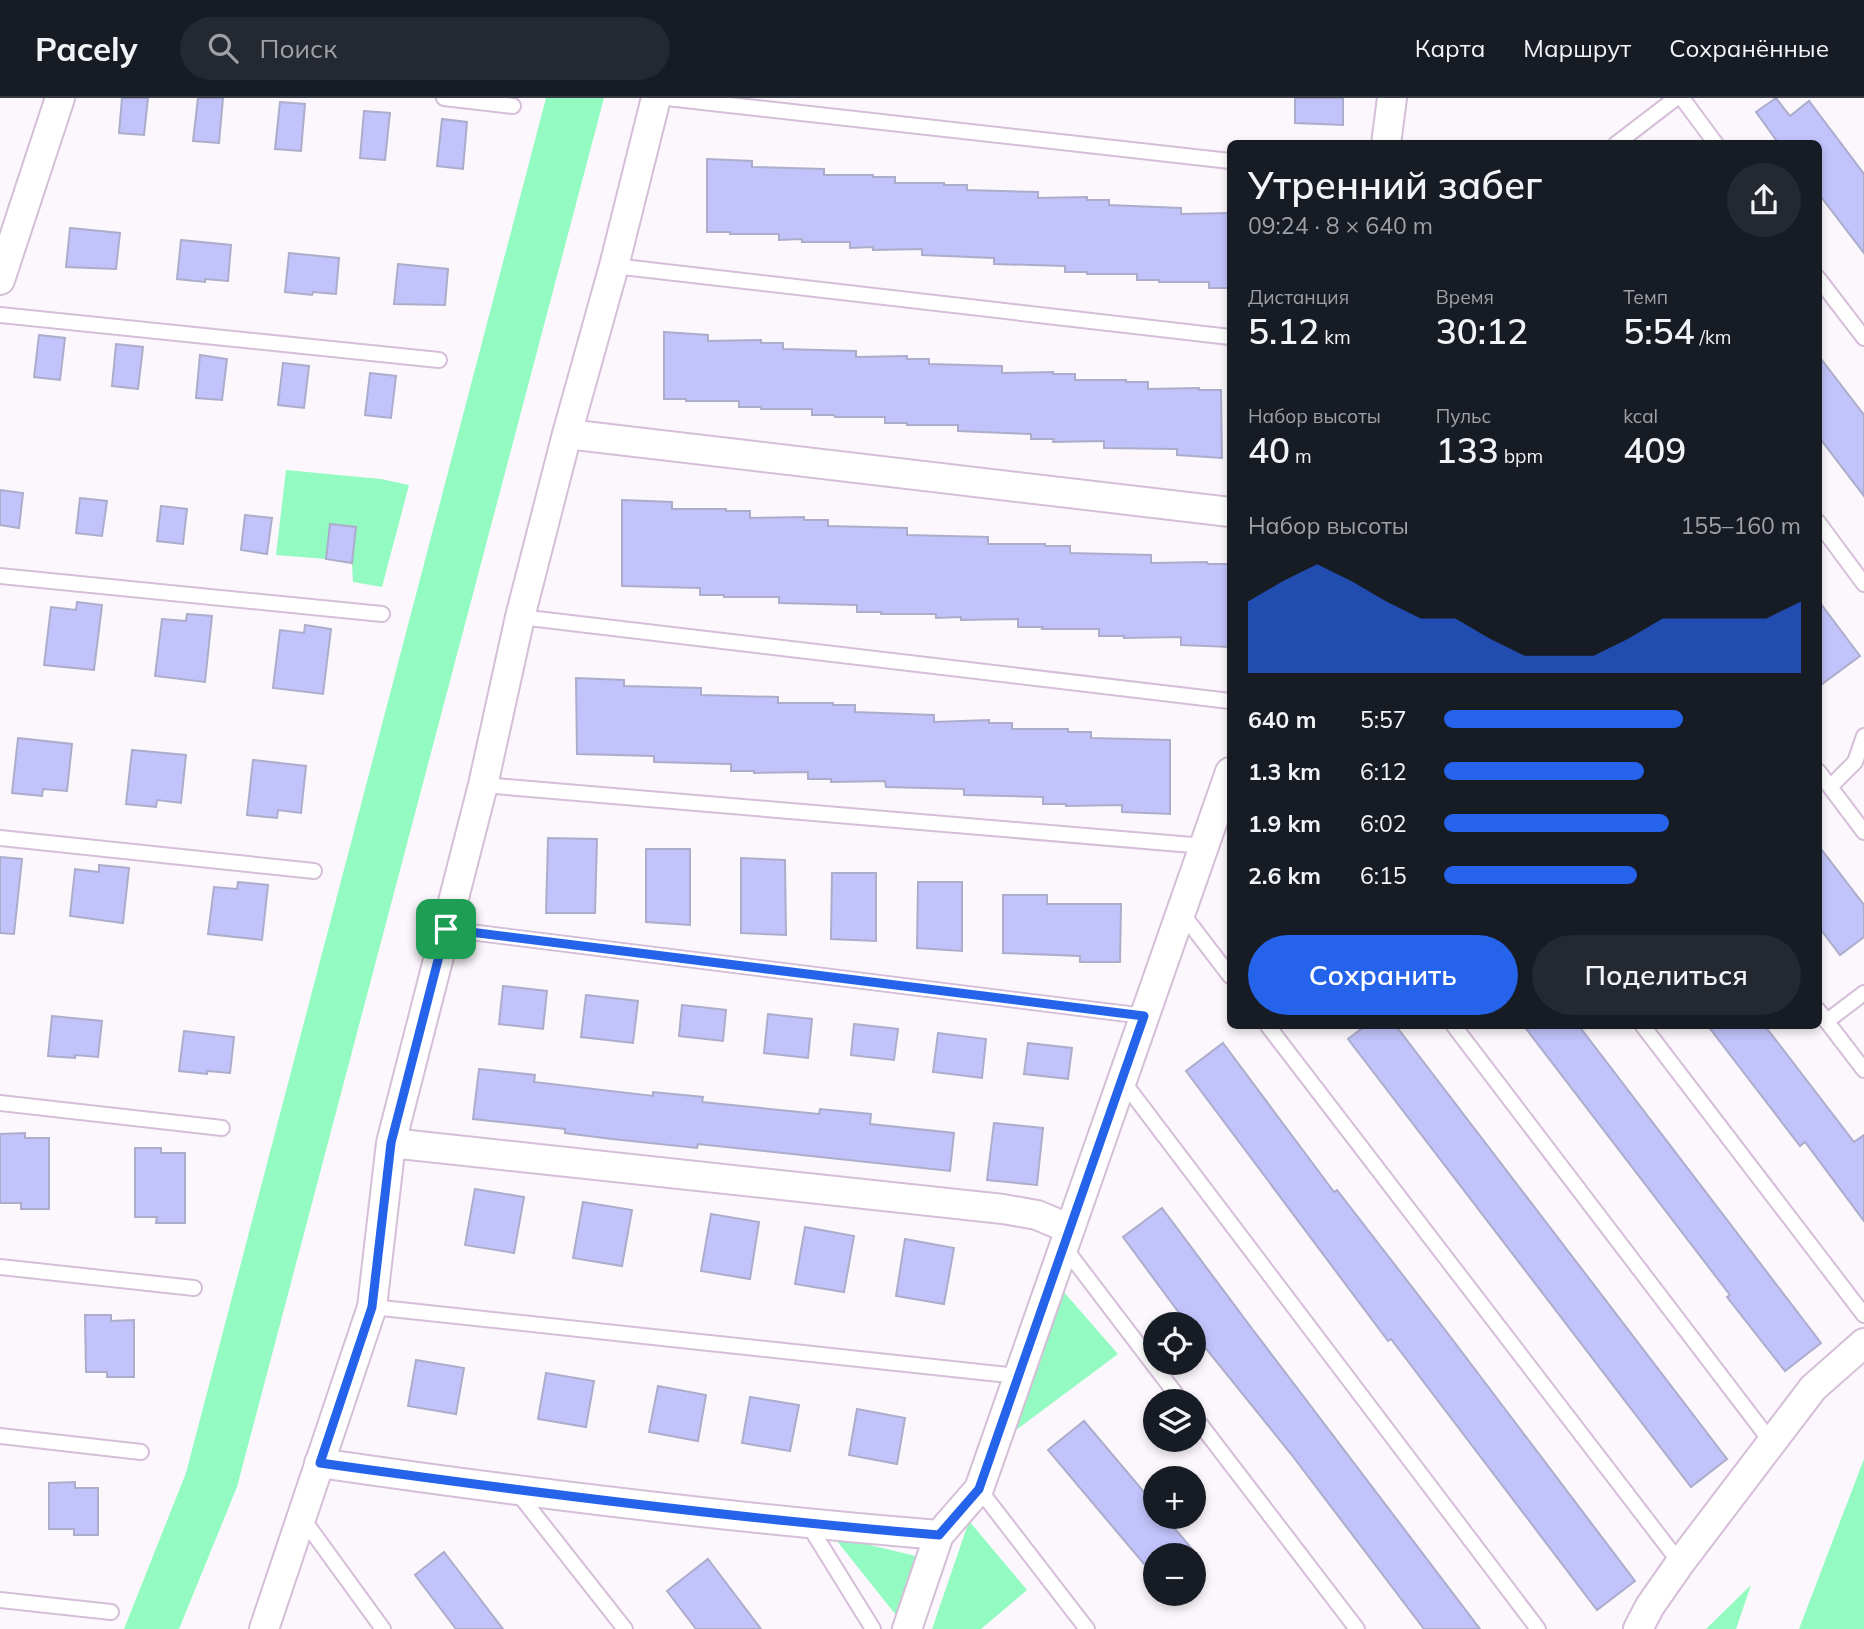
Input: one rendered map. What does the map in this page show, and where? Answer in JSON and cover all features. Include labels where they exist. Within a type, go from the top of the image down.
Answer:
[{"type":"street","points":[[0,280],[60,98]]},
{"type":"street","points":[[264,1629],[372,1307],[391,1143],[483,785],[520,617],[656,98]]},
{"type":"street","points":[[1387,140],[1392,98]]},
{"type":"street","points":[[567,434],[1227,512]]},
{"type":"street","points":[[907,1629],[939,1535],[979,1489],[1227,781]]},
{"type":"street","points":[[391,1143],[1003,1209],[1037,1215],[1067,1238]]},
{"type":"street","points":[[1638,1629],[1650,1606],[1680,1563],[1814,1388],[1864,1343]]},
{"type":"street","points":[[320,1463],[517,1491],[808,1524],[939,1535]]},
{"type":"lane","points":[[444,98],[513,106]]},
{"type":"lane","points":[[667,98],[1227,161]]},
{"type":"lane","points":[[1621,140],[1679,98],[1713,140]]},
{"type":"lane","points":[[614,266],[1227,337]]},
{"type":"lane","points":[[1822,283],[1864,338]]},
{"type":"lane","points":[[0,315],[439,360]]},
{"type":"lane","points":[[1822,527],[1864,584]]},
{"type":"lane","points":[[0,576],[382,614]]},
{"type":"lane","points":[[520,617],[1227,701]]},
{"type":"lane","points":[[1830,787],[1855,762],[1864,736]]},
{"type":"lane","points":[[1822,776],[1864,832]]},
{"type":"lane","points":[[483,785],[1204,846]]},
{"type":"lane","points":[[0,838],[314,871]]},
{"type":"lane","points":[[1181,912],[1227,972]]},
{"type":"lane","points":[[446,929],[1144,1016]]},
{"type":"lane","points":[[1864,993],[1823,1016],[1864,1070]]},
{"type":"lane","points":[[1270,1029],[1680,1563]]},
{"type":"lane","points":[[1456,1029],[1772,1443]]},
{"type":"lane","points":[[1645,1029],[1864,1315]]},
{"type":"lane","points":[[1122,1080],[1538,1629]]},
{"type":"lane","points":[[0,1103],[222,1128]]},
{"type":"lane","points":[[1067,1238],[1173,1389]]},
{"type":"lane","points":[[0,1267],[194,1288]]},
{"type":"lane","points":[[372,1307],[1018,1376]]},
{"type":"lane","points":[[1206,1432],[1357,1629]]},
{"type":"lane","points":[[0,1436],[141,1452]]},
{"type":"lane","points":[[979,1489],[1087,1629]]},
{"type":"lane","points":[[517,1491],[625,1629]]},
{"type":"lane","points":[[303,1519],[383,1629]]},
{"type":"lane","points":[[808,1524],[873,1629]]},
{"type":"lane","points":[[0,1600],[111,1612]]},
{"type":"green space","points":[[546,98],[604,98],[237,1487],[179,1629],[124,1629],[186,1473]]},
{"type":"green space","points":[[286,470],[381,479],[409,485],[382,587],[353,582],[356,527],[330,524],[326,559],[276,555]]},
{"type":"green space","points":[[1056,1283],[1118,1354],[993,1447]]},
{"type":"green space","points":[[1864,1459],[1864,1629],[1799,1629]]},
{"type":"green space","points":[[969,1521],[1027,1590],[981,1629],[932,1629]]},
{"type":"green space","points":[[833,1536],[936,1561],[907,1629]]},
{"type":"green space","points":[[1751,1585],[1736,1629],[1706,1629]]},
{"type":"building","points":[[122,98],[148,98],[144,135],[119,133]]},
{"type":"building","points":[[198,98],[223,98],[219,143],[193,141]]},
{"type":"building","points":[[1295,98],[1343,98],[1343,125],[1295,123]]},
{"type":"building","points":[[1776,98],[1790,116],[1809,101],[1864,174],[1864,253],[1822,198],[1822,140],[1776,140],[1756,112]]},
{"type":"building","points":[[280,102],[305,104],[301,151],[275,149]]},
{"type":"building","points":[[364,111],[390,113],[385,160],[360,158]]},
{"type":"building","points":[[442,119],[467,122],[463,169],[437,166]]},
{"type":"building","points":[[707,159],[752,161],[752,167],[824,169],[824,175],[895,177],[895,183],[944,183],[967,185],[967,190],[1038,192],[1038,198],[1087,197],[1087,200],[1109,200],[1109,205],[1181,208],[1181,214],[1227,213],[1227,288],[1209,288],[1209,282],[1137,280],[1137,274],[1065,272],[1065,266],[994,264],[994,258],[922,255],[922,249],[873,250],[873,247],[850,248],[850,242],[779,240],[779,234],[707,232]]},
{"type":"building","points":[[70,228],[120,233],[116,269],[66,267]]},
{"type":"building","points":[[181,240],[231,245],[228,281],[177,279]]},
{"type":"building","points":[[289,253],[339,258],[336,294],[285,292]]},
{"type":"building","points":[[398,264],[448,269],[445,305],[394,304]]},
{"type":"building","points":[[664,332],[708,335],[708,341],[761,340],[761,343],[783,343],[783,349],[856,351],[856,357],[907,356],[907,359],[929,359],[929,364],[1002,366],[1002,373],[1053,372],[1075,374],[1075,380],[1148,382],[1148,389],[1221,390],[1222,458],[1177,455],[1177,449],[1104,448],[1104,441],[1053,442],[1054,439],[1031,439],[1031,434],[958,431],[958,425],[885,423],[885,417],[812,415],[812,409],[739,407],[739,401],[664,399]]},
{"type":"building","points":[[39,335],[65,338],[60,380],[34,377]]},
{"type":"building","points":[[116,344],[143,347],[138,389],[112,386]]},
{"type":"building","points":[[200,355],[227,359],[222,400],[196,398]]},
{"type":"building","points":[[1822,360],[1864,415],[1864,496],[1822,441]]},
{"type":"building","points":[[283,363],[309,366],[304,408],[278,405]]},
{"type":"building","points":[[370,373],[396,376],[391,418],[365,415]]},
{"type":"building","points":[[0,490],[23,493],[19,528],[0,525]]},
{"type":"building","points":[[80,498],[107,501],[102,536],[76,533]]},
{"type":"building","points":[[622,500],[672,502],[672,509],[750,511],[750,518],[804,517],[804,520],[828,520],[828,526],[907,528],[907,535],[988,537],[988,544],[1070,546],[1070,553],[1151,555],[1151,563],[1227,564],[1227,647],[1181,645],[1181,637],[1099,636],[1099,629],[1018,627],[1018,619],[961,620],[961,617],[936,618],[936,614],[857,612],[857,605],[779,603],[779,597],[700,595],[700,588],[622,586]]},
{"type":"building","points":[[161,506],[187,509],[183,544],[157,541]]},
{"type":"building","points":[[245,515],[272,518],[267,554],[241,550]]},
{"type":"building","points":[[330,524],[356,527],[352,563],[326,559]]},
{"type":"building","points":[[77,602],[102,605],[94,670],[44,665],[51,607],[76,610]]},
{"type":"building","points":[[1822,605],[1860,656],[1822,684]]},
{"type":"building","points":[[187,614],[212,616],[205,682],[155,676],[162,619],[186,621]]},
{"type":"building","points":[[305,625],[331,629],[323,694],[273,688],[280,630],[304,633]]},
{"type":"building","points":[[576,678],[624,680],[624,686],[701,688],[701,695],[778,697],[778,703],[855,705],[855,712],[934,715],[934,722],[989,720],[989,723],[1012,723],[1012,729],[1068,729],[1068,732],[1091,732],[1091,738],[1170,740],[1170,814],[1122,812],[1122,805],[1043,804],[1043,797],[964,795],[964,789],[886,787],[885,781],[831,782],[831,779],[808,779],[808,772],[731,771],[731,764],[654,762],[654,756],[577,754]]},
{"type":"building","points":[[18,738],[72,744],[67,791],[43,789],[42,796],[12,793]]},
{"type":"building","points":[[132,750],[186,755],[181,803],[157,800],[156,807],[126,804]]},
{"type":"building","points":[[253,760],[306,766],[301,813],[278,810],[277,818],[247,815]]},
{"type":"building","points":[[548,838],[597,839],[595,913],[546,913]]},
{"type":"building","points":[[646,849],[690,849],[690,925],[646,922]]},
{"type":"building","points":[[1822,850],[1864,905],[1864,937],[1840,955],[1822,931]]},
{"type":"building","points":[[0,857],[22,859],[14,934],[0,933]]},
{"type":"building","points":[[741,858],[785,860],[786,935],[741,933]]},
{"type":"building","points":[[99,865],[129,868],[123,923],[70,916],[75,869],[99,872]]},
{"type":"building","points":[[832,873],[876,873],[876,941],[831,939]]},
{"type":"building","points":[[238,882],[268,885],[262,940],[208,934],[214,887],[237,889]]},
{"type":"building","points":[[918,882],[962,882],[962,951],[917,948]]},
{"type":"building","points":[[1003,895],[1047,895],[1047,904],[1121,904],[1120,962],[1080,962],[1080,956],[1003,953]]},
{"type":"building","points":[[503,986],[547,991],[543,1029],[499,1024]]},
{"type":"building","points":[[586,995],[638,1001],[633,1043],[581,1037]]},
{"type":"building","points":[[682,1005],[726,1010],[723,1041],[679,1036]]},
{"type":"building","points":[[768,1014],[812,1019],[808,1058],[764,1053]]},
{"type":"building","points":[[52,1016],[102,1021],[98,1057],[48,1056]]},
{"type":"building","points":[[854,1024],[898,1029],[894,1060],[851,1055]]},
{"type":"building","points":[[1361,1029],[1398,1029],[1727,1459],[1691,1487],[1348,1039]]},
{"type":"building","points":[[1526,1029],[1581,1029],[1821,1343],[1785,1371],[1727,1297],[1730,1295]]},
{"type":"building","points":[[1710,1029],[1767,1029],[1854,1142],[1864,1135],[1864,1221],[1805,1142],[1800,1146]]},
{"type":"building","points":[[184,1031],[234,1037],[230,1073],[179,1071]]},
{"type":"building","points":[[938,1033],[986,1039],[982,1078],[933,1072]]},
{"type":"building","points":[[1028,1043],[1072,1048],[1068,1079],[1024,1074]]},
{"type":"building","points":[[1223,1043],[1334,1192],[1337,1190],[1635,1581],[1597,1610],[1391,1339],[1388,1341],[1186,1071]]},
{"type":"building","points":[[479,1069],[535,1075],[534,1082],[653,1096],[653,1092],[703,1097],[702,1102],[819,1114],[820,1109],[871,1114],[870,1124],[954,1133],[950,1171],[698,1144],[697,1148],[612,1139],[565,1133],[565,1129],[473,1119]]},
{"type":"building","points":[[994,1123],[1043,1128],[1037,1185],[987,1180]]},
{"type":"building","points":[[25,1133],[25,1138],[49,1138],[49,1209],[21,1209],[21,1203],[0,1203],[0,1134]]},
{"type":"building","points":[[135,1148],[161,1148],[161,1153],[185,1153],[185,1223],[156,1223],[157,1217],[135,1217]]},
{"type":"building","points":[[475,1189],[524,1197],[514,1253],[465,1245]]},
{"type":"building","points":[[583,1202],[632,1210],[622,1266],[573,1258]]},
{"type":"building","points":[[1162,1208],[1480,1629],[1424,1629],[1291,1454],[1206,1349],[1206,1312],[1178,1312],[1123,1237]]},
{"type":"building","points":[[711,1214],[759,1222],[750,1279],[701,1271]]},
{"type":"building","points":[[805,1227],[854,1236],[844,1292],[795,1284]]},
{"type":"building","points":[[905,1239],[954,1248],[944,1304],[896,1296]]},
{"type":"building","points":[[85,1315],[111,1315],[111,1321],[134,1320],[134,1377],[107,1377],[107,1372],[86,1372]]},
{"type":"building","points":[[416,1360],[464,1368],[456,1414],[408,1406]]},
{"type":"building","points":[[546,1373],[594,1381],[586,1427],[538,1419]]},
{"type":"building","points":[[658,1386],[706,1395],[698,1441],[649,1432]]},
{"type":"building","points":[[750,1397],[799,1405],[790,1451],[742,1443]]},
{"type":"building","points":[[857,1409],[905,1418],[897,1464],[849,1455]]},
{"type":"building","points":[[1084,1421],[1143,1491],[1143,1529],[1175,1529],[1187,1543],[1143,1543],[1143,1563],[1048,1450]]},
{"type":"building","points":[[75,1482],[75,1488],[98,1488],[98,1535],[74,1535],[74,1529],[49,1529],[49,1483]]},
{"type":"building","points":[[444,1552],[503,1629],[456,1629],[415,1575]]},
{"type":"building","points":[[708,1559],[761,1629],[696,1629],[667,1591]]},
{"type":"route","points":[[446,929],[1144,1016],[979,1489],[939,1535],[808,1524],[517,1491],[320,1463],[372,1307],[391,1143],[446,929]]}]
